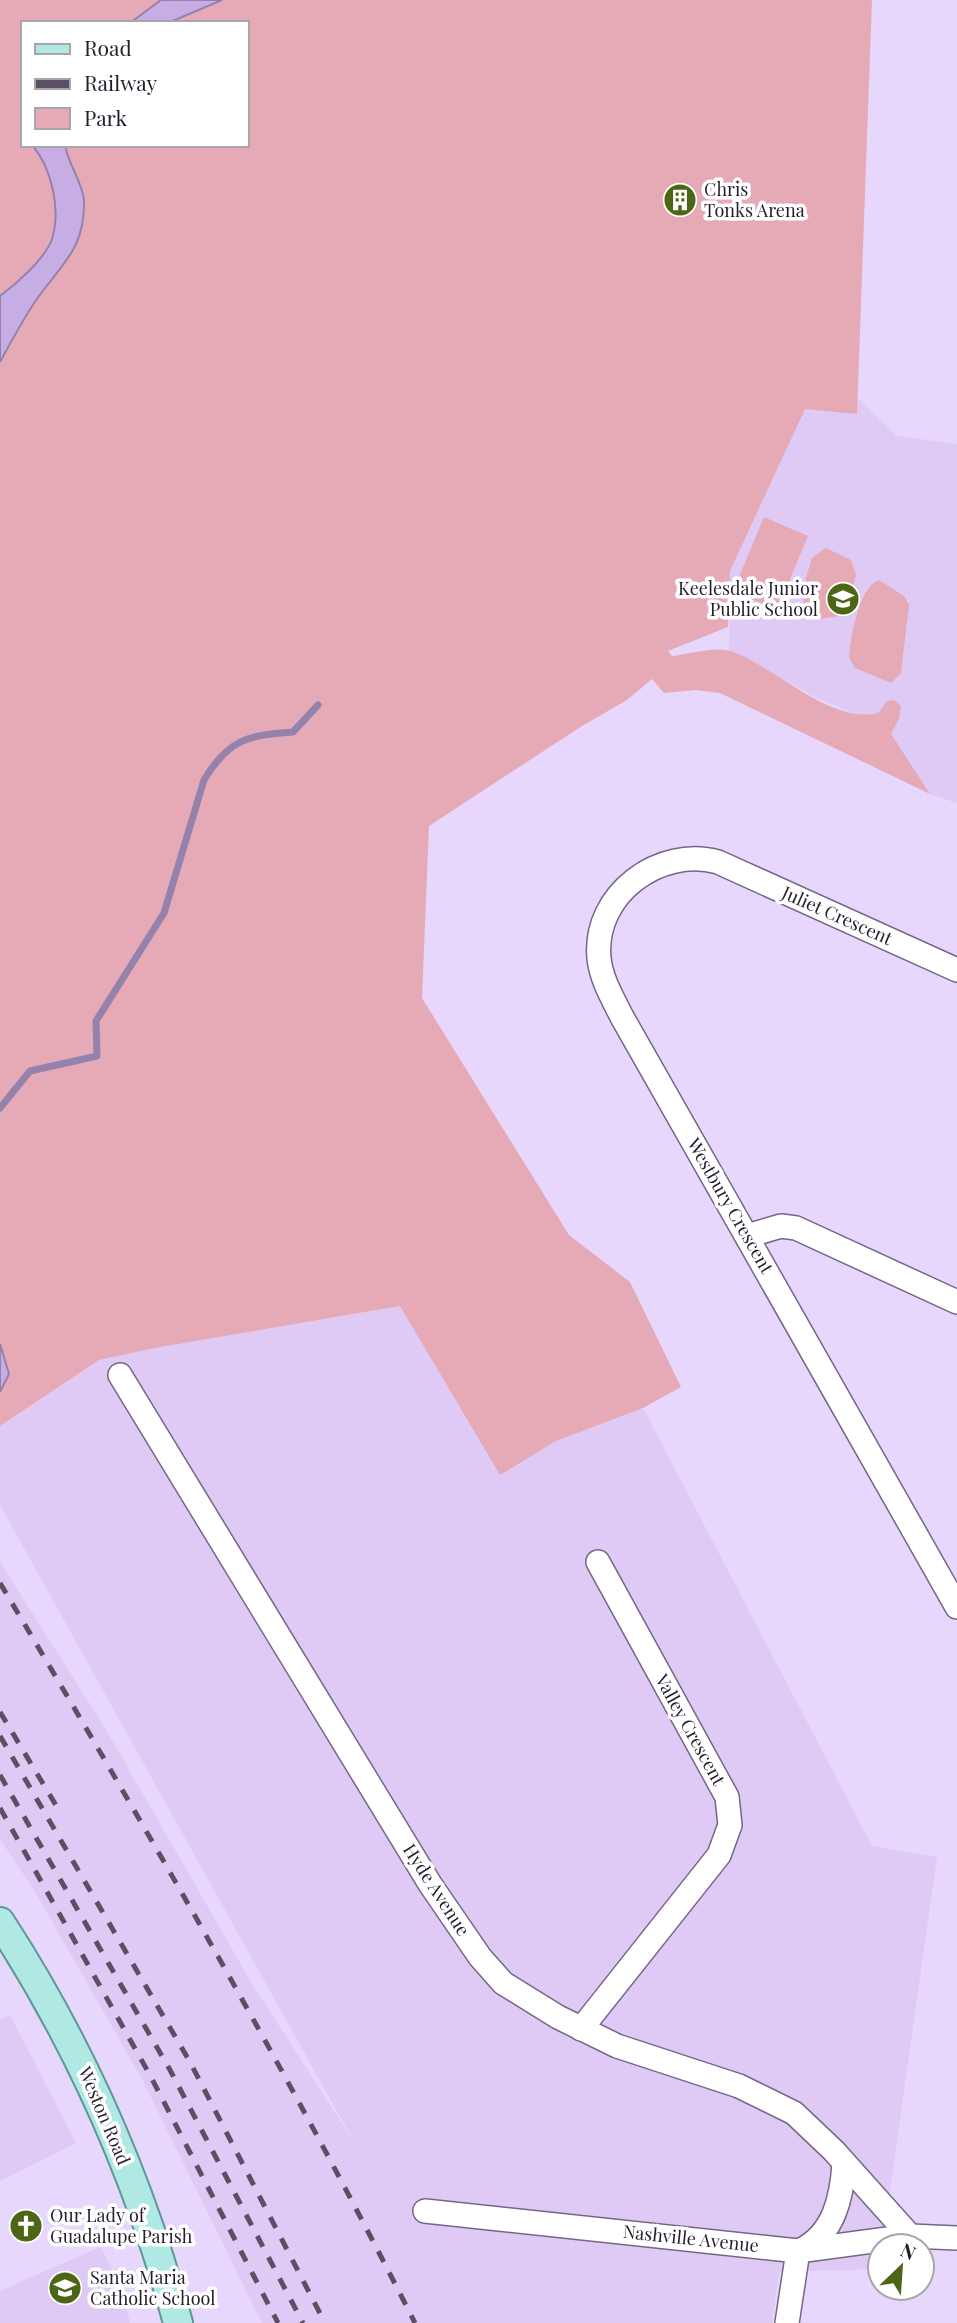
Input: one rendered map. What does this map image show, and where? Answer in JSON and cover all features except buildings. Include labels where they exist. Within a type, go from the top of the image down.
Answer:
[{"type":"main road","name":"Weston Road","points":[[0,1922],[31,1970],[80,2060],[142,2208],[178,2323]]},
{"type":"street","name":"Westbury Crescent","points":[[718,862],[693,858],[672,861],[651,868],[631,881],[614,902],[605,922],[598,955],[601,970],[622,1017],[957,1607]]},
{"type":"street","name":"Juliet Crescent","points":[[718,862],[957,970]]},
{"type":"street","points":[[747,1236],[781,1226],[796,1228],[957,1302]]},
{"type":"street","name":"Hyde Avenue","points":[[120,1375],[430,1884],[480,1957],[503,1983],[581,2029],[617,2046],[710,2076],[794,2113],[814,2130],[906,2232]]},
{"type":"street","name":"Valley Crescent","points":[[581,2029],[699,1882],[719,1854],[730,1825],[727,1797],[598,1562]]},
{"type":"street","points":[[787,2323],[798,2251],[819,2239],[832,2219],[841,2194],[844,2163]]},
{"type":"street","name":"Nashville Avenue","points":[[425,2211],[798,2251],[866,2242]]},
{"type":"street","name":"Nashville Avenue","points":[[936,2237],[957,2238]]},
{"type":"shaded area","points":[[161,0],[222,0],[173,21],[133,21]]},
{"type":"shaded area","points":[[34,147],[66,147],[83,194],[81,230],[71,253],[34,304],[0,362],[0,296],[37,263],[48,247],[55,228],[53,190]]},
{"type":"shaded area","name":"Keelesdale Junior Public School","points":[[855,396],[897,436],[957,444],[957,803],[930,794],[891,734],[899,719],[887,701],[878,713],[863,717],[819,699],[729,650],[730,571],[810,397]]},
{"type":"shaded area","points":[[401,1306],[500,1474],[556,1441],[643,1408],[872,1846],[937,1857],[884,2232],[866,2232],[866,2269],[779,2272],[772,2323],[262,2323],[142,2079],[34,1890],[0,1839],[0,1562],[105,1728],[251,1982],[354,2142],[0,1505],[0,1426],[99,1360]]},
{"type":"shaded area","points":[[0,1344],[9,1374],[0,1392]]},
{"type":"shaded area","points":[[10,2015],[76,2143],[0,2181],[0,2020]]},
{"type":"shaded area","name":"Santa Maria Catholic School","points":[[100,2247],[121,2285],[130,2323],[0,2323],[0,2291]]},
{"type":"green space","points":[[0,0],[872,0],[857,414],[805,409],[730,571],[728,627],[668,651],[672,656],[710,650],[731,651],[748,658],[822,703],[841,710],[860,714],[878,713],[887,701],[894,700],[901,706],[899,719],[891,734],[930,794],[720,693],[695,690],[664,693],[652,679],[627,700],[582,726],[429,826],[422,998],[569,1235],[630,1282],[681,1387],[643,1408],[556,1441],[500,1475],[400,1306],[99,1360],[0,1426]]},
{"type":"green space","points":[[764,517],[808,536],[777,610],[733,591]]},
{"type":"green space","points":[[826,548],[851,560],[856,574],[847,615],[818,619],[806,607],[803,592],[812,558]]},
{"type":"green space","points":[[879,580],[904,596],[909,605],[901,673],[891,683],[855,668],[849,658],[861,602],[872,584]]},
{"type":"waterway","points":[[0,1108],[30,1071],[97,1056],[96,1021],[164,913],[204,780],[213,767],[240,742],[263,735],[293,732],[318,705]]},
{"type":"railway","points":[[0,1583],[214,1949],[317,2135],[415,2323]]},
{"type":"railway","points":[[0,1712],[57,1807]]},
{"type":"railway","points":[[0,1736],[190,2062],[325,2323]]},
{"type":"railway","points":[[0,1775],[170,2070],[303,2323]]},
{"type":"railway","points":[[0,1808],[151,2077],[278,2323]]},
{"type":"place","name":"Chris Tonks Arena","points":[[680,200]]},
{"type":"place","name":"Keelesdale Junior Public School","points":[[843,599]]},
{"type":"place","name":"Our Lady of Guadalupe Parish","points":[[26,2226]]},
{"type":"place","name":"Santa Maria Catholic School","points":[[65,2288]]}]
